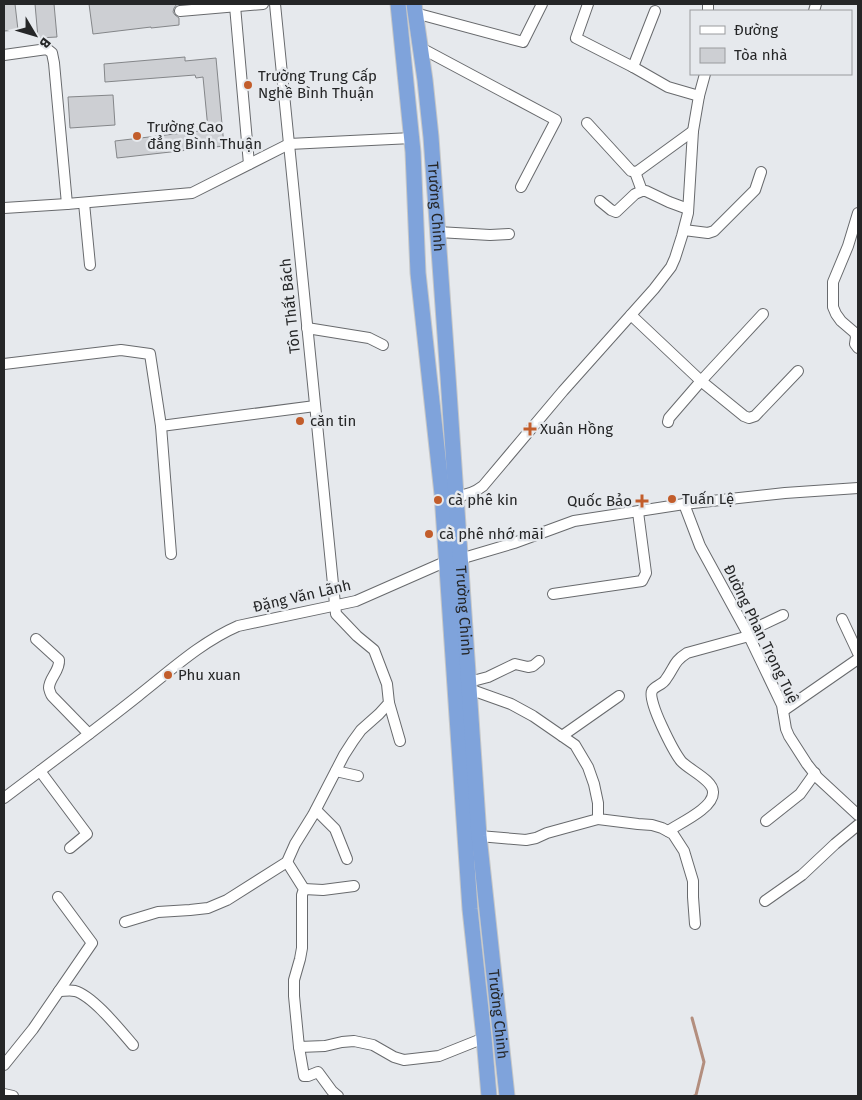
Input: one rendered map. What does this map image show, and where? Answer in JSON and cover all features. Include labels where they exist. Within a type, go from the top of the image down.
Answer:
[{"type":"highway","name":"Trường Chinh","points":[[398,4],[412,138],[418,273],[449,495]]},
{"type":"highway","name":"Trường Chinh","points":[[415,8],[430,128],[438,232],[470,910],[489,1096]]},
{"type":"highway","name":"Trường Chinh","points":[[453,560],[469,685],[479,836],[507,1096]]},
{"type":"street","points":[[180,11],[263,4]]},
{"type":"street","name":"Tôn Thất Bách","points":[[275,4],[335,604]]},
{"type":"street","points":[[415,8],[523,42],[542,4]]},
{"type":"street","points":[[588,4],[576,38],[634,67],[668,87],[699,96]]},
{"type":"street","points":[[235,6],[249,164]]},
{"type":"street","points":[[634,67],[655,11]]},
{"type":"street","points":[[420,48],[556,120],[521,186]]},
{"type":"street","points":[[4,54],[47,49],[52,53],[67,204]]},
{"type":"street","points":[[449,495],[471,493],[483,486],[563,391],[631,316],[670,267],[684,230],[688,209],[693,131],[705,75]]},
{"type":"street","points":[[587,123],[631,171],[635,172],[638,172],[693,131]]},
{"type":"street","points":[[4,208],[192,193],[289,144],[412,138]]},
{"type":"street","points":[[635,172],[642,191]]},
{"type":"street","points":[[684,230],[708,233],[714,231],[755,190],[761,172]]},
{"type":"street","points":[[600,201],[616,212],[635,194],[646,191],[688,209]]},
{"type":"street","points":[[84,203],[90,265]]},
{"type":"street","points":[[858,213],[848,246],[833,282],[832,298],[832,307],[836,314],[841,321],[856,333],[855,344],[858,348]]},
{"type":"street","points":[[438,232],[490,236],[510,234]]},
{"type":"street","points":[[668,422],[701,381],[763,314]]},
{"type":"street","points":[[631,316],[701,381],[749,418],[755,416],[798,372]]},
{"type":"street","points":[[307,328],[369,338],[383,346]]},
{"type":"street","points":[[4,364],[121,350],[150,354],[161,426],[171,554]]},
{"type":"street","points":[[161,426],[315,406]]},
{"type":"street","name":"Đặng Văn Lãnh","points":[[4,798],[197,650],[224,632],[238,626],[356,600],[453,560],[514,543],[574,521],[684,504],[784,493],[858,488]]},
{"type":"street","name":"Đường Phan Trọng Tuệ","points":[[684,504],[700,546],[748,634],[782,705],[789,736],[807,764],[858,815]]},
{"type":"street","points":[[552,594],[642,581],[646,573],[638,512]]},
{"type":"street","points":[[335,604],[336,614],[357,636],[374,650],[387,684],[389,703],[400,741]]},
{"type":"street","points":[[668,831],[706,808],[714,793],[702,776],[688,768],[681,761],[670,744],[652,702],[652,689],[666,680],[674,664],[687,652],[748,634],[783,615]]},
{"type":"street","points":[[842,618],[858,653]]},
{"type":"street","points":[[36,639],[60,660],[60,666],[49,688],[52,696],[89,734]]},
{"type":"street","points":[[783,711],[858,659]]},
{"type":"street","points":[[469,685],[515,664],[528,667],[533,666],[539,661]]},
{"type":"street","points":[[469,685],[533,716],[576,745],[588,767],[594,784],[598,803],[598,819]]},
{"type":"street","points":[[562,736],[619,696]]},
{"type":"street","points":[[125,922],[158,912],[208,908],[227,900],[287,862],[344,754],[361,730],[389,703]]},
{"type":"street","points":[[40,770],[87,834],[70,848]]},
{"type":"street","points":[[336,771],[358,776]]},
{"type":"street","points":[[766,821],[800,794],[815,773]]},
{"type":"street","points":[[316,810],[335,829],[347,859]]},
{"type":"street","points":[[479,836],[526,840],[598,819],[652,825],[668,831],[673,834],[684,850],[690,868],[693,881],[695,924]]},
{"type":"street","points":[[765,901],[807,871],[858,825]]},
{"type":"street","points":[[287,862],[304,889]]},
{"type":"street","points":[[304,889],[323,890],[354,886]]},
{"type":"street","points":[[304,889],[302,895],[302,948],[294,980],[299,1047],[304,1076],[318,1072],[338,1096]]},
{"type":"street","points":[[4,1064],[33,1029],[92,943],[58,897]]},
{"type":"street","points":[[59,991],[75,992],[92,1002],[133,1045]]},
{"type":"street","points":[[299,1047],[326,1046],[354,1041],[372,1045],[394,1057],[404,1060],[439,1056],[484,1038]]},
{"type":"street","points":[[4,1094],[14,1096]]},
{"type":"building","points":[[4,4],[15,4],[18,30],[4,31]]},
{"type":"building","points":[[35,4],[54,4],[57,37],[38,38]]},
{"type":"building","points":[[89,4],[177,4],[173,12],[179,18],[179,25],[93,34]]},
{"type":"building","points":[[185,57],[185,61],[216,58],[224,146],[117,158],[115,141],[208,129],[203,77],[196,78],[195,75],[105,82],[104,64]]},
{"type":"building","points":[[113,95],[115,125],[70,128],[68,97]]},
{"type":"waterway","points":[[692,1018],[704,1062],[696,1095],[694,1096]]},
{"type":"place","name":"Trường Trung Cấp Nghề Bình Thuận","points":[[248,85]]},
{"type":"place","name":"Trường Cao đẳng Bình Thuận","points":[[137,136]]},
{"type":"place","name":"căn tin","points":[[300,421]]},
{"type":"place","name":"Xuân Hồng","points":[[530,429]]},
{"type":"place","name":"Tuấn Lệ","points":[[672,499]]},
{"type":"place","name":"cà phê kin","points":[[438,500]]},
{"type":"place","name":"Quốc Bảo","points":[[642,501]]},
{"type":"place","name":"cà phê nhớ mãi","points":[[429,534]]},
{"type":"place","name":"Phu xuan","points":[[168,675]]}]
